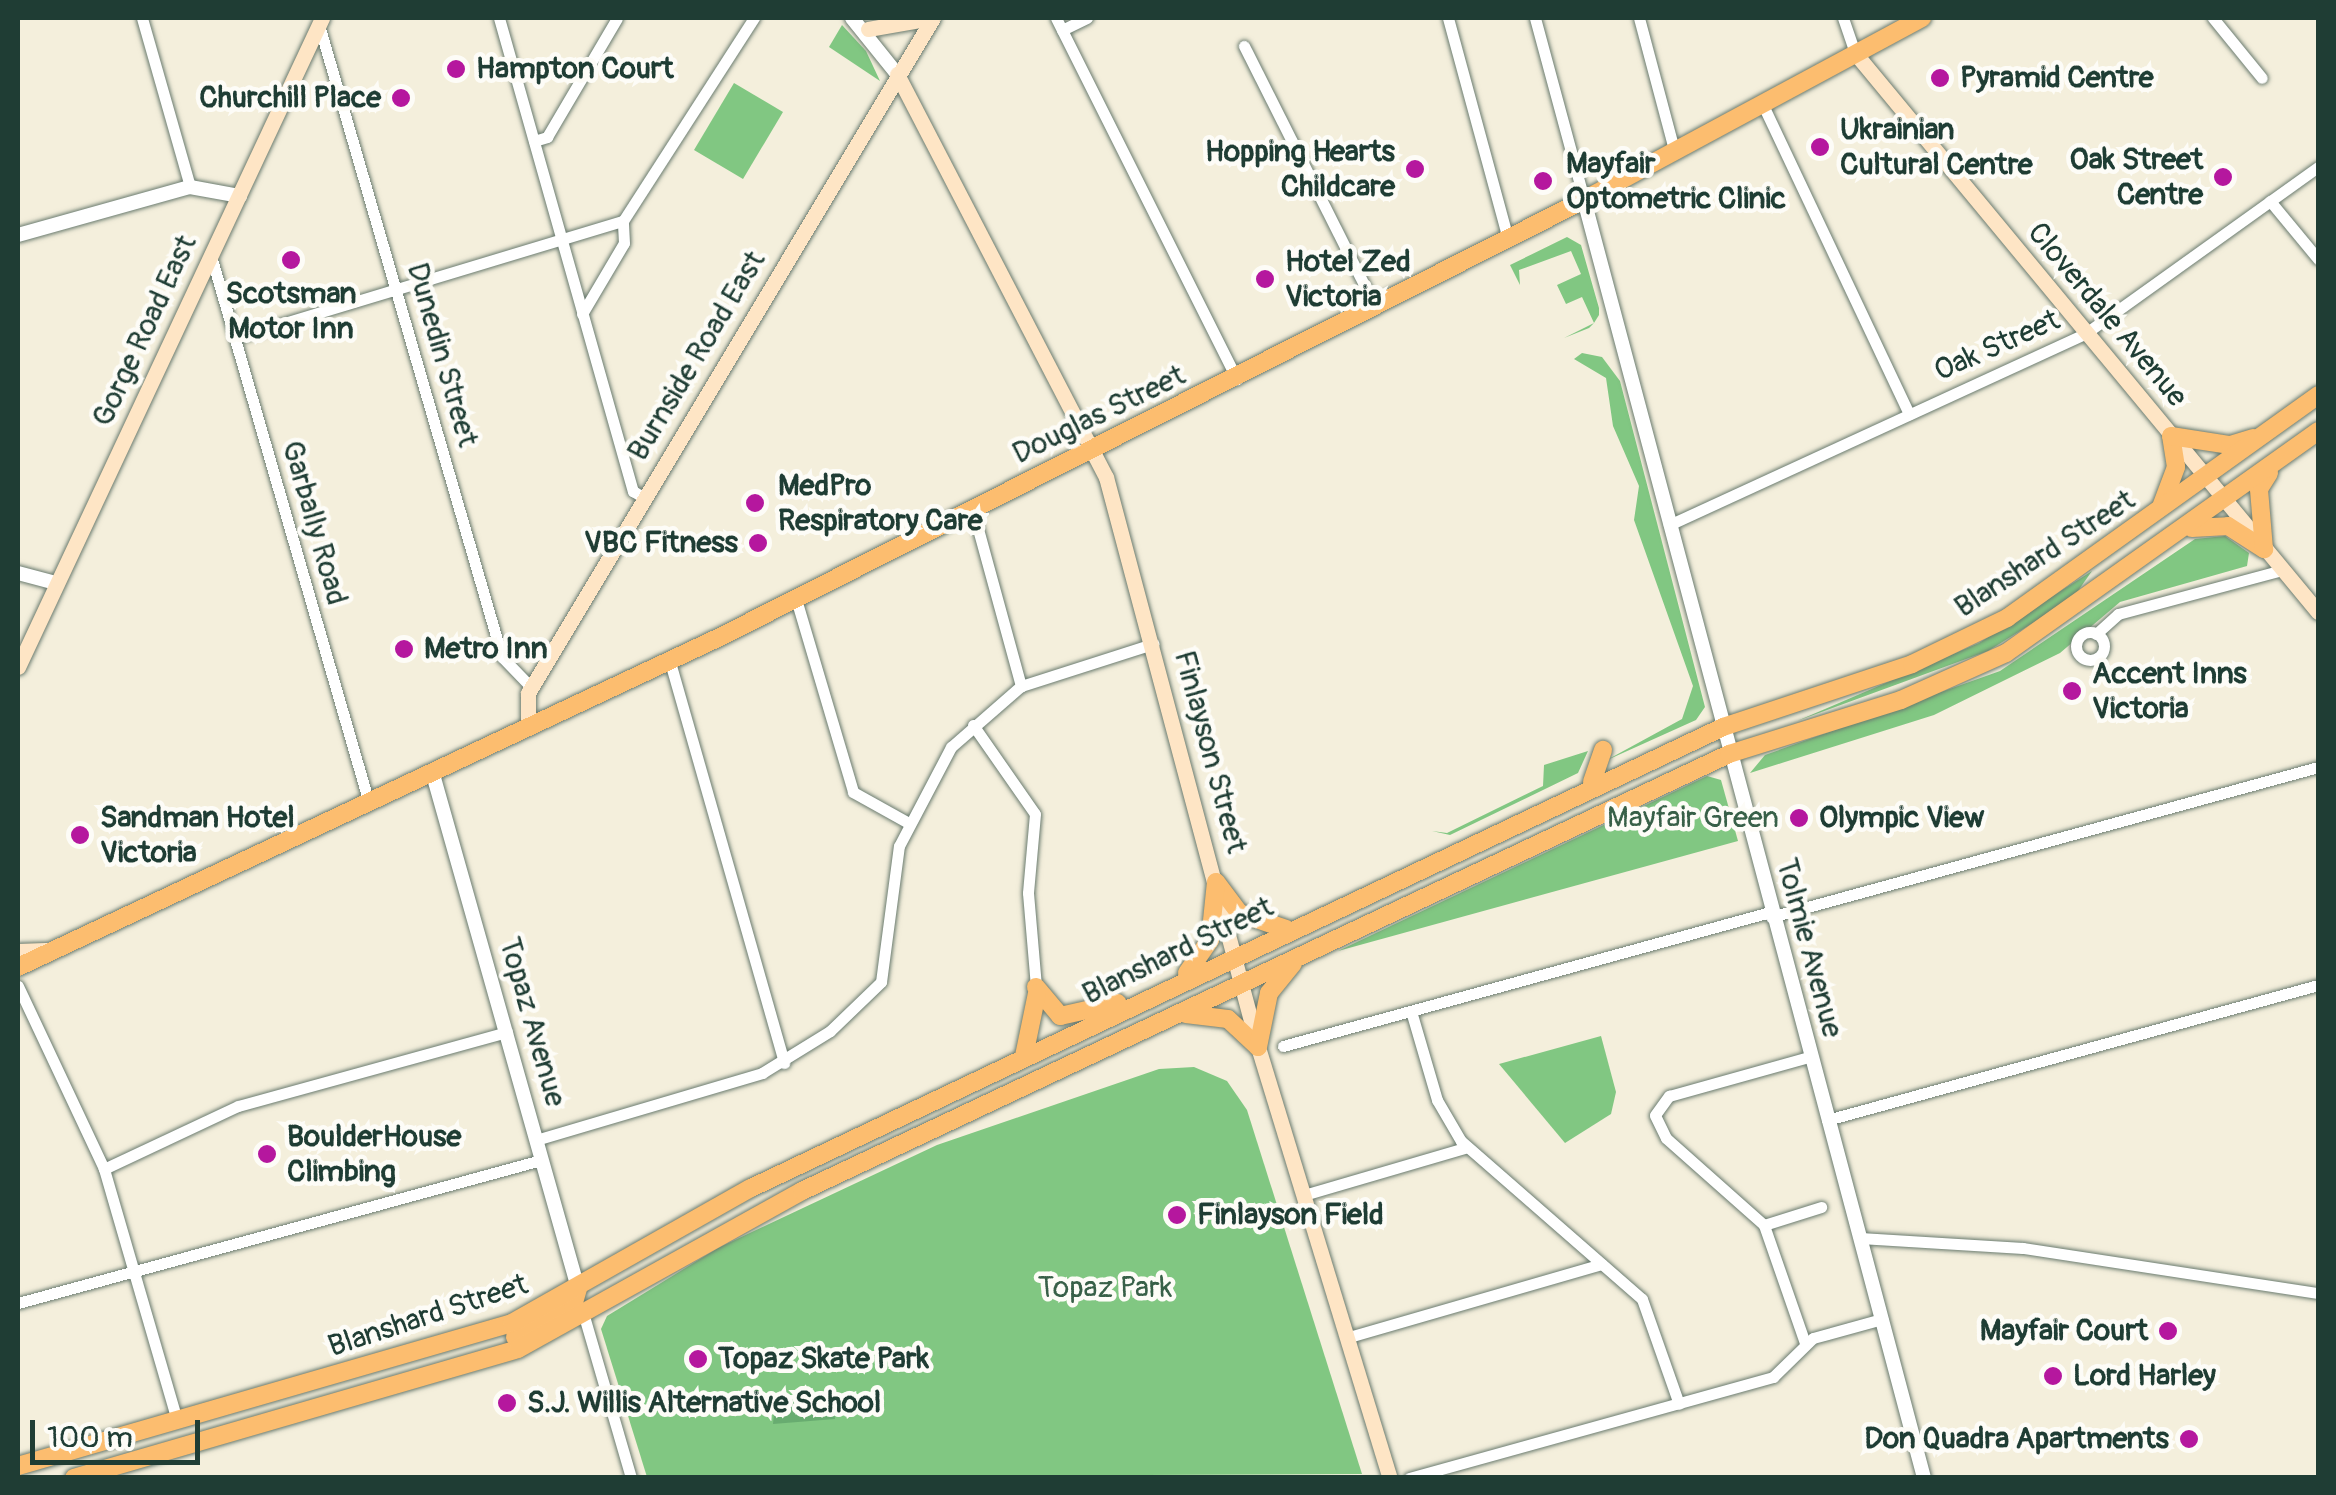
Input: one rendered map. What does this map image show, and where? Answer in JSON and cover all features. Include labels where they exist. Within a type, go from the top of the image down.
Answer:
[{"type":"main road","points":[[868,29],[932,18]]},
{"type":"main road","name":"Burnside Road East","points":[[528,728],[531,688],[932,18]]},
{"type":"main road","name":"Douglas Street","points":[[18,967],[670,662],[1508,240],[1922,18]]},
{"type":"main road","name":"Gorge Road East","points":[[18,667],[321,21]]},
{"type":"main road","name":"Cloverdale Avenue","points":[[1855,52],[2318,612]]},
{"type":"main road","name":"Finlayson Street","points":[[897,74],[1093,448],[1153,644],[1258,1047],[1390,1478]]},
{"type":"main road","name":"Blanshard Street","points":[[18,1465],[482,1334],[578,1288],[751,1188],[1592,782],[1723,727],[1973,636],[2158,512],[2318,394]]},
{"type":"main road","name":"Blanshard Street","points":[[74,1478],[443,1372],[584,1316],[735,1226],[1729,754],[1966,673],[2046,630],[2318,430]]},
{"type":"main road","points":[[2158,512],[2176,467],[2171,436],[2230,445],[2264,435]]},
{"type":"main road","points":[[2264,549],[2259,489],[2278,460]]},
{"type":"main road","points":[[2184,530],[2228,526],[2264,549]]},
{"type":"main road","points":[[1592,782],[1603,750]]},
{"type":"main road","points":[[1216,882],[1253,922],[1286,930]]},
{"type":"main road","points":[[1176,982],[1207,947],[1216,882]]},
{"type":"main road","points":[[18,952],[56,950]]},
{"type":"main road","points":[[1258,1047],[1270,993],[1299,956]]},
{"type":"main road","points":[[1036,988],[1060,1016],[1134,1002]]},
{"type":"main road","points":[[1024,1056],[1036,988]]},
{"type":"main road","points":[[1176,1015],[1228,1019],[1258,1047]]},
{"type":"main road","points":[[443,1372],[573,1306],[578,1288]]},
{"type":"main road","points":[[18,1465],[22,1478]]},
{"type":"street","points":[[142,18],[190,187]]},
{"type":"street","points":[[498,18],[633,491],[644,498]]},
{"type":"street","points":[[534,140],[546,137],[618,18]]},
{"type":"street","points":[[582,314],[624,243],[623,221],[754,18]]},
{"type":"street","points":[[852,18],[868,29],[897,74]]},
{"type":"street","points":[[1056,18],[1237,379]]},
{"type":"street","points":[[1062,30],[1088,18]]},
{"type":"street","points":[[1448,18],[1508,240]]},
{"type":"street","points":[[1535,18],[1584,200]]},
{"type":"street","points":[[1639,18],[1675,153]]},
{"type":"street","points":[[1843,18],[1855,52]]},
{"type":"street","points":[[2213,18],[2262,78]]},
{"type":"street","name":"Dunedin Street","points":[[321,21],[502,657],[531,688]]},
{"type":"street","points":[[1244,46],[1375,307]]},
{"type":"street","points":[[1763,105],[1909,414]]},
{"type":"street","name":"Oak Street","points":[[1669,524],[2086,333],[2318,167]]},
{"type":"street","points":[[18,235],[190,187],[240,196]]},
{"type":"street","name":"Tolmie Avenue","points":[[1584,200],[1770,915],[1924,1478]]},
{"type":"street","points":[[2270,201],[2318,259]]},
{"type":"street","points":[[236,338],[563,244],[623,221]]},
{"type":"street","name":"Garbally Road","points":[[211,256],[369,803]]},
{"type":"street","points":[[972,507],[1021,686]]},
{"type":"street","points":[[2096,634],[2118,614],[2282,570]]},
{"type":"street","points":[[18,573],[56,584]]},
{"type":"street","points":[[796,599],[853,792],[908,822]]},
{"type":"street","points":[[536,1140],[784,1063],[881,982],[908,822],[973,726],[1021,686],[1153,644]]},
{"type":"street","points":[[670,662],[784,1063]]},
{"type":"street","points":[[973,726],[1035,814],[1031,944],[1036,988]]},
{"type":"street","points":[[1282,1046],[2318,767]]},
{"type":"street","name":"Topaz Avenue","points":[[432,771],[578,1288]]},
{"type":"street","points":[[1827,1120],[2318,985]]},
{"type":"street","points":[[18,986],[104,1169],[138,1270],[177,1420]]},
{"type":"street","points":[[1411,1011],[1437,1100],[1466,1148],[1602,1264],[1652,1317],[1680,1404]]},
{"type":"street","points":[[104,1169],[238,1106],[507,1032]]},
{"type":"street","points":[[1805,1343],[1764,1225],[1666,1138],[1656,1108],[1669,1096],[1809,1057]]},
{"type":"street","points":[[1304,1195],[1466,1148]]},
{"type":"street","points":[[18,1303],[541,1160]]},
{"type":"street","points":[[1764,1225],[1821,1207]]},
{"type":"street","points":[[1860,1238],[2022,1248],[2318,1293]]},
{"type":"street","points":[[1349,1337],[1602,1264]]},
{"type":"street","points":[[584,1316],[630,1478]]},
{"type":"street","points":[[1409,1478],[1773,1377],[1805,1343],[1882,1319]]},
{"type":"green space","points":[[842,25],[866,51],[880,81],[829,47]]},
{"type":"green space","points":[[734,83],[783,112],[743,179],[694,150]]},
{"type":"green space","points":[[1567,237],[1581,245],[1599,308],[1594,323],[1582,297],[1566,304],[1557,285],[1581,274],[1571,251],[1519,270],[1520,285],[1510,265]]},
{"type":"green space","points":[[1582,353],[1602,357],[1620,381],[1705,707],[1696,720],[1605,761],[1682,719],[1693,686],[1634,520],[1639,486],[1613,426],[1606,378],[1574,359]]},
{"type":"green space","points":[[2225,536],[2249,553],[2247,566],[2120,602],[2060,653],[1934,715],[1750,773],[1765,755],[2000,671],[2195,539]]},
{"type":"green space","points":[[2092,571],[2073,598],[1988,651],[1797,721],[1979,643]]},
{"type":"green space","points":[[1588,751],[1578,773],[1450,835],[1432,831],[1447,833],[1543,786],[1544,765]]},
{"type":"green space","name":"Mayfair Green","points":[[1707,776],[1721,780],[1738,841],[1338,951]]},
{"type":"green space","points":[[1601,1036],[1616,1092],[1611,1114],[1565,1143],[1499,1064]]},
{"type":"green space","name":"Topaz Park","points":[[1194,1067],[1227,1081],[1247,1110],[1362,1474],[647,1477],[601,1329],[607,1316],[718,1248],[937,1145],[1159,1069]]},
{"type":"green space","points":[[795,1401],[833,1401],[835,1419],[773,1424],[774,1413]]},
{"type":"place","name":"Hampton Court","points":[[456,69]]},
{"type":"place","name":"Pyramid Centre","points":[[1940,78]]},
{"type":"place","name":"Churchill Place","points":[[401,98]]},
{"type":"place","name":"Ukrainian Cultural Centre","points":[[1820,147]]},
{"type":"place","name":"Hopping Hearts Childcare","points":[[1415,169]]},
{"type":"place","name":"Oak Street Centre","points":[[2223,177]]},
{"type":"place","name":"Mayfair Optometric Clinic","points":[[1543,181]]},
{"type":"place","name":"Scotsman Motor Inn","points":[[291,260]]},
{"type":"place","name":"Hotel Zed Victoria","points":[[1265,279]]},
{"type":"place","name":"MedPro Respiratory Care","points":[[755,503]]},
{"type":"place","name":"VBC Fitness","points":[[758,543]]},
{"type":"place","name":"Metro Inn","points":[[404,649]]},
{"type":"place","name":"Accent Inns Victoria","points":[[2072,691]]},
{"type":"place","name":"Olympic View","points":[[1799,818]]},
{"type":"place","name":"Sandman Hotel Victoria","points":[[80,835]]},
{"type":"place","name":"BoulderHouse Climbing","points":[[267,1154]]},
{"type":"place","name":"Finlayson Field","points":[[1177,1215]]},
{"type":"place","name":"Mayfair Court","points":[[2168,1331]]},
{"type":"place","name":"Topaz Skate Park","points":[[698,1359]]},
{"type":"place","name":"Lord Harley","points":[[2053,1376]]},
{"type":"place","name":"S.J. Willis Alternative School","points":[[507,1403]]},
{"type":"place","name":"Don Quadra Apartments","points":[[2189,1439]]}]
